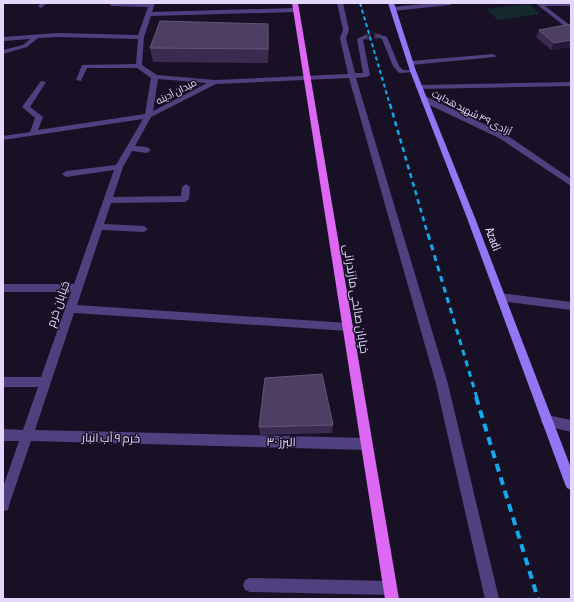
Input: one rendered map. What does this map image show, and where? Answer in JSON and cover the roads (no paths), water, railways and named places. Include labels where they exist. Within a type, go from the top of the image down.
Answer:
[{"type":"main road","name":"خیابان صالحی مازندرانی","points":[[295,6],[391,594]]},
{"type":"main road","name":"Azadi","points":[[392,6],[419,87],[501,297],[571,484]]},
{"type":"street","points":[[340,3],[346,30],[343,38],[352,76],[442,384],[492,599]]},
{"type":"street","points":[[392,6],[450,3]]},
{"type":"street","points":[[112,4],[152,4],[141,38],[140,66]]},
{"type":"street","points":[[539,4],[571,4]]},
{"type":"street","points":[[539,4],[568,24],[571,29]]},
{"type":"street","points":[[148,14],[295,6]]},
{"type":"street","points":[[3,39],[57,35],[141,38]]},
{"type":"street","points":[[378,36],[385,38],[396,66],[401,72],[412,67],[493,56]]},
{"type":"street","points":[[3,52],[25,46],[36,37]]},
{"type":"street","points":[[215,82],[352,76],[367,72],[360,39],[365,37]]},
{"type":"street","points":[[79,80],[84,66],[140,66],[155,77]]},
{"type":"street","name":"میدان آدینه","points":[[148,116],[155,77],[215,82]]},
{"type":"street","points":[[33,134],[39,117],[26,107],[43,82]]},
{"type":"street","name":"میدان آدینه","points":[[148,116],[215,82]]},
{"type":"street","points":[[419,87],[571,84]]},
{"type":"street","name":"آزادی ۴۹ شهید هدایت","points":[[424,99],[502,136],[571,183]]},
{"type":"street","points":[[3,138],[148,116]]},
{"type":"street","name":"خیابان خرم","points":[[3,505],[119,167],[148,116]]},
{"type":"street","points":[[130,148],[147,150]]},
{"type":"street","points":[[66,174],[119,167]]},
{"type":"street","points":[[108,200],[185,199],[186,187]]},
{"type":"street","points":[[98,227],[144,229]]},
{"type":"street","points":[[3,288],[77,288]]},
{"type":"street","points":[[501,297],[571,306]]},
{"type":"street","points":[[70,309],[348,327]]},
{"type":"street","points":[[3,382],[45,382]]},
{"type":"street","points":[[547,421],[571,426]]},
{"type":"street","name":"خرم ۹ آب انبار","points":[[3,435],[196,440]]},
{"type":"street","name":"البرز ۳۰","points":[[196,440],[367,444]]},
{"type":"street","points":[[250,585],[391,594]]},
{"type":"tunnel","points":[[365,37],[378,36]]},
{"type":"railway","points":[[360,3],[390,105]]},
{"type":"railway","points":[[390,104],[428,235]]},
{"type":"railway","points":[[428,234],[477,398]]},
{"type":"railway","points":[[476,397],[538,599]]}]
